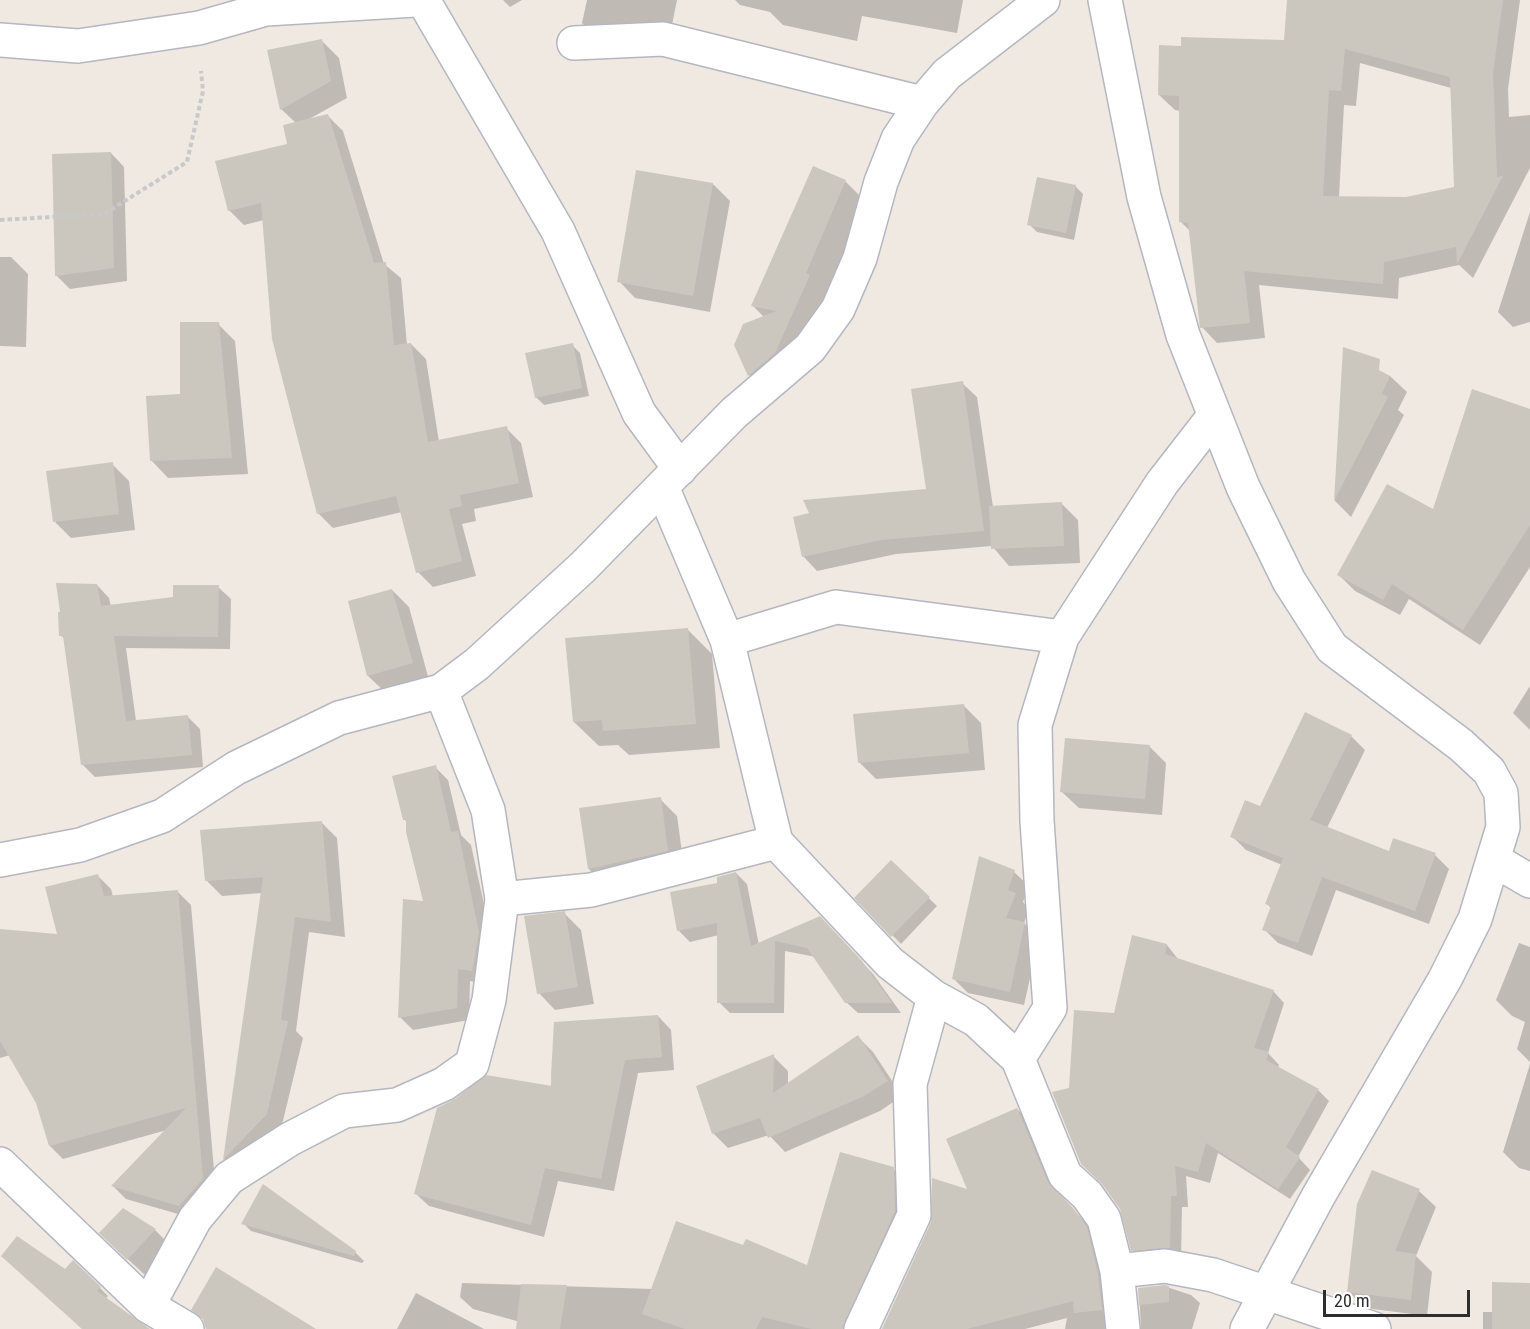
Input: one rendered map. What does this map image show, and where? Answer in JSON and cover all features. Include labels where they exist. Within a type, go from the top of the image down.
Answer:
[{"type":"street","points":[[0,40],[78,46],[199,28],[266,9],[415,0]]},
{"type":"street","points":[[423,0],[558,231],[639,413],[671,478],[727,640],[776,842],[890,963],[934,997],[976,1020],[1018,1059],[1065,1175],[1087,1195],[1104,1219],[1117,1271],[1123,1329]]},
{"type":"street","points":[[0,860],[80,845],[162,816],[236,768],[339,718],[441,691],[527,621],[734,413],[810,348],[838,309],[860,258],[880,182],[898,140],[921,103],[947,74],[1043,0]]},
{"type":"street","points":[[1105,0],[1144,197],[1184,335],[1243,487],[1288,581],[1332,648],[1461,745],[1489,771],[1517,820],[1494,860],[1475,919],[1445,979],[1319,1195],[1247,1329]]},
{"type":"street","points":[[574,43],[663,39],[921,103]]},
{"type":"street","points":[[1018,1059],[1050,1008],[1037,821],[1035,725],[1062,637],[1162,483],[1214,416]]},
{"type":"street","points":[[727,640],[836,607],[1062,637]]},
{"type":"street","points":[[148,1306],[195,1219],[229,1178],[290,1139],[344,1111],[397,1105],[444,1084],[472,1064],[489,1000],[502,899],[488,810],[441,691]]},
{"type":"street","points":[[502,899],[591,890],[776,842]]},
{"type":"street","points":[[1494,860],[1530,881]]},
{"type":"street","points":[[861,1329],[914,1215],[910,1084],[934,997]]},
{"type":"street","points":[[0,1164],[148,1306],[187,1329]]},
{"type":"street","points":[[1117,1271],[1165,1266],[1213,1275],[1374,1329]]},
{"type":"path","points":[[0,220],[105,214],[187,162],[203,90],[199,28]]},
{"type":"building","points":[[1287,0],[1503,0],[1493,73],[1497,177],[1503,176],[1457,264],[1456,247],[1384,262],[1383,284],[1244,271],[1250,323],[1200,328],[1188,223],[1179,222],[1179,96],[1158,95],[1159,45],[1181,46],[1181,37],[1284,40]],"holes":[[[1345,49],[1450,77],[1454,187],[1406,197],[1323,196],[1329,90],[1341,91]]]},
{"type":"building","points":[[322,39],[331,81],[280,110],[267,50]]},
{"type":"building","points":[[328,114],[374,263],[386,262],[394,345],[411,343],[428,442],[507,426],[519,483],[460,495],[462,506],[449,509],[462,561],[416,573],[396,496],[317,514],[272,339],[261,203],[228,211],[215,161],[287,144],[283,125]]},
{"type":"building","points":[[111,152],[114,268],[55,276],[52,154]]},
{"type":"building","points":[[813,166],[846,180],[806,273],[810,275],[775,353],[748,376],[734,345],[743,324],[777,311],[751,306]]},
{"type":"building","points":[[636,170],[713,183],[693,296],[617,282]]},
{"type":"building","points":[[1037,177],[1076,185],[1066,233],[1027,225]]},
{"type":"building","points":[[180,322],[219,322],[232,458],[150,461],[146,396],[180,394]]},
{"type":"building","points":[[573,343],[582,388],[535,398],[525,353]]},
{"type":"building","points":[[1343,347],[1380,359],[1379,370],[1390,376],[1382,394],[1388,397],[1334,501]]},
{"type":"building","points":[[963,381],[984,531],[881,540],[802,557],[793,517],[809,513],[803,500],[926,489],[911,389]]},
{"type":"building","points":[[1472,389],[1530,409],[1530,525],[1463,630],[1392,584],[1383,600],[1337,575],[1387,484],[1433,509]]},
{"type":"building","points":[[113,462],[119,514],[53,522],[46,471]]},
{"type":"building","points":[[1062,502],[1064,546],[991,549],[989,506]]},
{"type":"building","points":[[56,583],[97,584],[101,606],[173,597],[173,585],[219,585],[218,637],[114,636],[126,721],[188,715],[192,755],[81,765],[63,636],[59,636],[58,612],[60,612]]},
{"type":"building","points":[[392,589],[413,663],[367,676],[348,601]]},
{"type":"building","points":[[688,628],[696,724],[603,731],[602,720],[573,722],[565,638]]},
{"type":"building","points":[[964,704],[969,753],[858,763],[853,714]]},
{"type":"building","points":[[1305,712],[1352,735],[1310,820],[1389,851],[1393,838],[1436,853],[1415,911],[1322,877],[1298,943],[1262,930],[1271,906],[1265,904],[1283,858],[1230,837],[1245,800],[1260,806]]},
{"type":"building","points":[[1065,738],[1150,745],[1145,799],[1060,792]]},
{"type":"building","points":[[436,765],[451,832],[458,831],[479,933],[472,971],[458,969],[457,1008],[398,1018],[403,899],[423,901],[406,832],[406,820],[403,820],[392,776]]},
{"type":"building","points":[[661,797],[668,851],[588,869],[579,808]]},
{"type":"building","points":[[322,821],[331,922],[295,917],[281,1020],[288,1021],[267,1114],[223,1160],[263,877],[205,881],[200,830]]},
{"type":"building","points":[[979,856],[1015,870],[1008,890],[1016,893],[1006,918],[1025,922],[1010,992],[952,979]]},
{"type":"building","points":[[891,860],[930,897],[891,937],[854,898]]},
{"type":"building","points":[[736,872],[751,946],[820,916],[862,961],[892,1003],[845,1003],[807,948],[775,941],[774,1003],[717,1003],[717,923],[677,931],[670,892],[717,883],[717,877]]},
{"type":"building","points":[[98,874],[104,896],[178,890],[203,1179],[179,1206],[111,1186],[186,1108],[49,1146],[36,1103],[0,1041],[0,929],[57,934],[45,887]]},
{"type":"building","points":[[565,911],[578,987],[537,994],[524,916]]},
{"type":"building","points":[[1132,935],[1167,944],[1165,954],[1274,990],[1254,1048],[1269,1052],[1266,1060],[1319,1089],[1286,1147],[1300,1157],[1278,1189],[1206,1143],[1198,1172],[1175,1166],[1177,1196],[1171,1196],[1170,1248],[1131,1251],[1120,1209],[1102,1184],[1081,1164],[1052,1092],[1069,1088],[1074,1010],[1114,1013]]},
{"type":"building","points":[[658,1015],[662,1057],[625,1060],[601,1179],[545,1168],[531,1225],[414,1194],[437,1108],[455,1099],[486,1075],[552,1086],[554,1022]]},
{"type":"building","points":[[858,1035],[888,1081],[864,1096],[768,1138],[760,1118],[712,1134],[696,1086],[774,1054],[773,1093]]},
{"type":"building","points":[[1017,1108],[1048,1182],[1073,1208],[1087,1227],[1098,1274],[1102,1310],[1074,1313],[1073,1301],[967,1329],[882,1329],[931,1222],[932,1178],[967,1189],[946,1139]]},
{"type":"building","points":[[840,1152],[894,1167],[895,1211],[843,1329],[812,1329],[762,1317],[756,1329],[685,1329],[642,1314],[676,1221],[743,1245],[746,1239],[807,1265]]},
{"type":"building","points":[[1372,1170],[1420,1189],[1395,1251],[1416,1254],[1411,1300],[1347,1292],[1357,1204]]},
{"type":"building","points":[[263,1184],[356,1251],[354,1256],[241,1224]]},
{"type":"building","points":[[123,1208],[156,1229],[127,1260],[99,1233]]},
{"type":"building","points":[[17,1236],[65,1269],[73,1260],[101,1287],[97,1291],[150,1329],[82,1329],[1,1256]]},
{"type":"building","points":[[216,1267],[316,1329],[206,1329],[203,1319],[191,1310]]},
{"type":"building","points":[[1492,1282],[1530,1283],[1530,1329],[1492,1329]]},
{"type":"building","points":[[521,1284],[567,1285],[560,1329],[516,1329]]},
{"type":"building","points":[[1169,1286],[1169,1302],[1139,1305],[1138,1288]]}]
